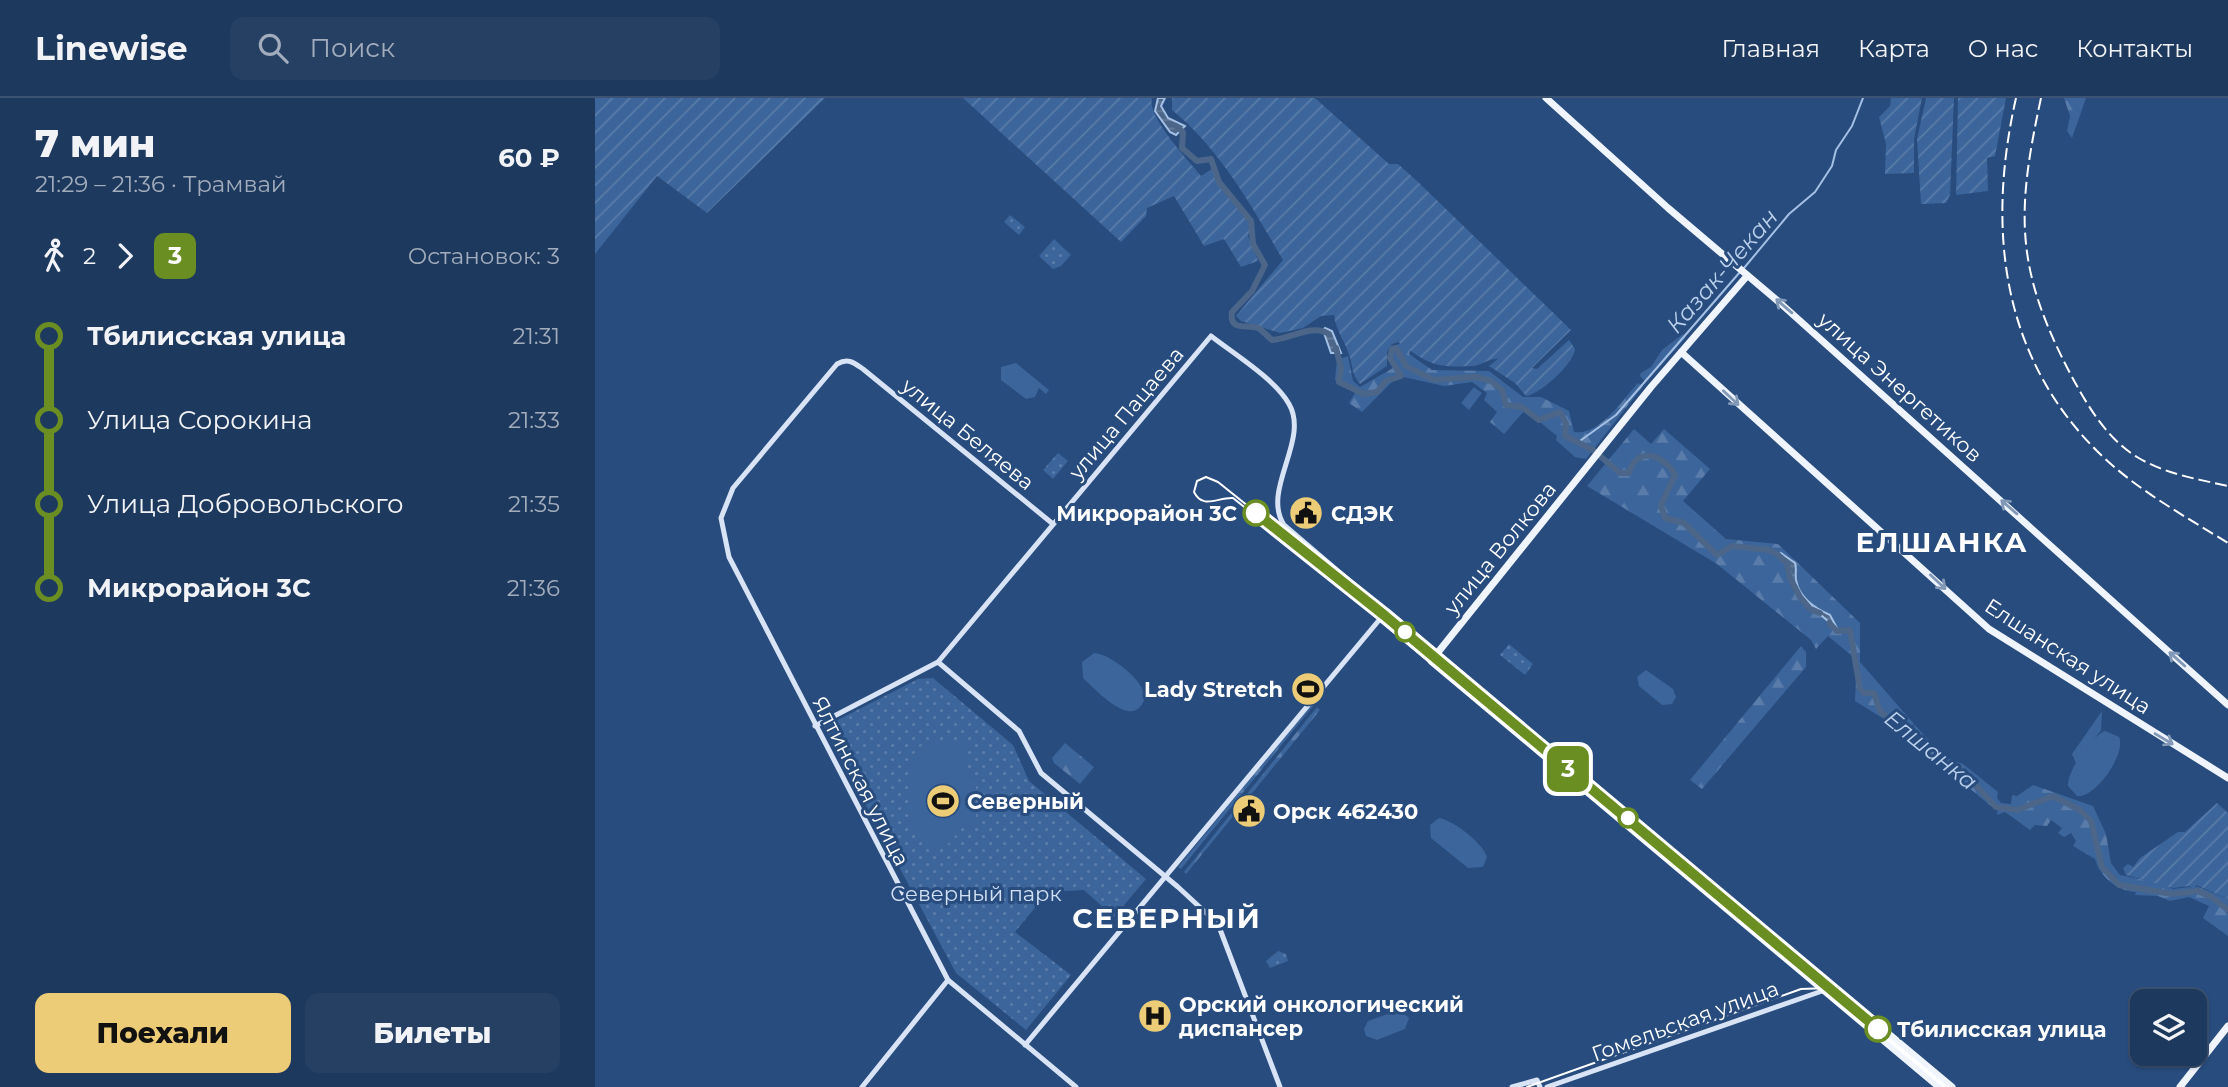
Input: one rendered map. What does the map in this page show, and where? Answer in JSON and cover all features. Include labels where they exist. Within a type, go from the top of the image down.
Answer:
[{"type":"main road","name":"улица Энергетиков","points":[[1546,98],[2061,552],[2228,705]]},
{"type":"main road","name":"улица Волкова","points":[[1434,658],[1745,275]]},
{"type":"main road","name":"Елшанская улица","points":[[1681,352],[1989,629],[2228,778]]},
{"type":"main road","points":[[1434,658],[1952,1087]]},
{"type":"main road","points":[[1434,658],[1939,1087]]},
{"type":"main road","points":[[2180,1087],[2228,1026]]},
{"type":"street","name":"улица Пацаева","points":[[815,726],[938,662],[1211,336],[1278,391],[1292,410],[1293,433],[1279,505],[1281,521],[1385,612]]},
{"type":"street","name":"Ялтинская улица","points":[[863,369],[852,361],[837,364],[733,488],[723,507],[721,519],[729,557],[948,980],[1076,1087]]},
{"type":"street","name":"улица Беляева","points":[[863,369],[1053,524]]},
{"type":"street","points":[[1025,1045],[1385,612],[1434,658]]},
{"type":"street","points":[[1380,619],[1434,658]]},
{"type":"street","points":[[938,662],[1019,732],[1041,773],[1165,876],[1218,924],[1280,1087]]},
{"type":"street","points":[[862,1087],[948,980]]},
{"type":"street","name":"Гомельская улица","points":[[1547,1087],[1822,990],[1835,989]]},
{"type":"street","points":[[1512,1087],[1537,1080],[1540,1087]]},
{"type":"green space","points":[[595,98],[825,98],[707,213],[657,176],[595,254]]},
{"type":"green space","points":[[963,98],[1152,98],[1155,116],[1170,138],[1201,176],[1212,169],[1251,225],[1248,236],[1258,261],[1241,267],[1224,239],[1204,246],[1174,196],[1147,208],[1146,216],[1121,242]]},
{"type":"green space","points":[[1172,98],[1315,98],[1389,164],[1398,164],[1417,181],[1571,330],[1532,368],[1526,367],[1537,369],[1569,340],[1575,349],[1569,363],[1547,385],[1526,396],[1515,383],[1489,366],[1498,359],[1473,366],[1440,365],[1425,360],[1398,342],[1392,344],[1387,352],[1387,366],[1360,384],[1334,315],[1321,316],[1303,328],[1280,333],[1241,321],[1236,316],[1283,260],[1220,161],[1190,126],[1172,110]]},
{"type":"green space","points":[[1891,98],[1922,98],[1914,139],[1914,173],[1885,174],[1886,144],[1879,117],[1890,106]]},
{"type":"green space","points":[[1926,98],[1954,98],[1950,195],[1946,203],[1921,204],[1917,139]]},
{"type":"green space","points":[[1958,98],[2006,98],[1995,156],[1987,158],[1988,191],[1956,195]]},
{"type":"green space","points":[[2064,98],[2086,98],[2072,138],[2067,131],[2070,116]]},
{"type":"green space","points":[[1010,215],[1025,227],[1019,235],[1004,222]]},
{"type":"green space","points":[[1054,239],[1071,255],[1061,266],[1053,269],[1039,256]]},
{"type":"green space","points":[[1683,334],[1686,337],[1646,382],[1640,376],[1641,373],[1651,367],[1662,350]]},
{"type":"green space","points":[[1402,343],[1411,349],[1409,354],[1432,370],[1489,371],[1523,397],[1541,397],[1569,411],[1574,432],[1584,432],[1602,422],[1638,383],[1643,386],[1586,459],[1575,457],[1556,440],[1557,436],[1525,410],[1504,434],[1490,422],[1497,412],[1484,400],[1487,393],[1472,382],[1444,386],[1404,377],[1394,380],[1362,412],[1349,403],[1356,391],[1335,380],[1337,360],[1348,356],[1353,381],[1360,387],[1393,368],[1389,355],[1393,346]]},
{"type":"green space","points":[[1016,363],[1049,390],[1046,394],[1039,388],[1035,397],[1026,399],[1001,380],[1001,367]]},
{"type":"green space","points":[[1474,387],[1482,393],[1469,410],[1461,403]]},
{"type":"green space","points":[[1634,429],[1651,444],[1664,429],[1710,469],[1683,501],[1726,539],[1778,544],[1860,623],[1860,662],[1914,724],[1905,732],[1855,701],[1857,660],[1828,636],[1816,649],[1811,640],[1717,564],[1587,486]]},
{"type":"green space","points":[[1058,453],[1068,461],[1053,479],[1043,470]]},
{"type":"green space","points":[[1509,644],[1533,664],[1525,675],[1500,655]]},
{"type":"green space","points":[[1801,646],[1806,652],[1806,667],[1702,789],[1690,780]]},
{"type":"green space","points":[[1094,653],[1118,663],[1139,684],[1145,698],[1140,707],[1133,711],[1115,706],[1083,678],[1082,662]]},
{"type":"green space","points":[[1646,670],[1673,689],[1676,697],[1672,704],[1662,705],[1639,686],[1637,677]]},
{"type":"green space","name":"Северный парк","points":[[933,678],[1013,745],[1029,781],[1146,879],[1114,917],[1084,890],[1048,892],[1015,932],[1071,975],[1026,1030],[956,973],[824,727],[918,679]],"holes":[[[926,741],[964,741],[964,776],[976,777],[975,825],[964,825]]]},
{"type":"green space","points":[[1312,703],[1314,705],[1181,869],[1178,867]]},
{"type":"green space","points":[[1317,707],[1320,710],[1186,874],[1184,872]]},
{"type":"green space","points":[[2102,711],[2101,730],[2076,763],[2072,754]]},
{"type":"green space","points":[[1915,725],[1944,757],[1963,764],[1998,792],[1997,798],[2001,803],[2011,804],[2012,795],[2017,796],[2033,785],[2093,806],[2106,834],[2111,863],[2120,875],[2164,884],[2173,889],[2190,887],[2194,891],[2196,886],[2228,899],[2228,936],[2203,918],[2209,906],[2189,897],[2170,901],[2158,896],[2135,895],[2136,892],[2116,886],[2101,872],[2095,859],[2073,846],[2076,841],[2071,833],[2064,837],[2058,833],[2062,828],[2051,820],[2047,826],[2035,825],[2030,830],[2005,812],[1997,815],[1998,807],[1991,806],[1907,733]]},
{"type":"green space","points":[[2105,731],[2119,737],[2120,744],[2114,763],[2100,783],[2084,795],[2077,796],[2068,786],[2071,772],[2087,747]]},
{"type":"green space","name":"Северный","points":[[926,741],[964,741],[964,775],[976,777],[976,825],[964,826],[947,845],[925,845],[911,831],[911,757]]},
{"type":"green space","points":[[1065,743],[1094,767],[1080,784],[1054,763],[1052,758]]},
{"type":"green space","points":[[2217,803],[2228,813],[2228,899],[2196,885],[2194,891],[2190,886],[2173,888],[2126,875],[2123,868],[2128,864],[2133,867],[2140,858],[2178,832],[2185,832]]},
{"type":"green space","points":[[1439,818],[1459,828],[1480,845],[1487,857],[1483,867],[1468,868],[1431,838],[1430,825]]},
{"type":"green space","points":[[1278,951],[1286,954],[1288,961],[1270,968],[1266,961]]},
{"type":"green space","points":[[1399,1010],[1409,1018],[1405,1029],[1377,1040],[1366,1036],[1364,1029],[1368,1021]]},
{"type":"shaded area","points":[[1158,98],[1165,98],[1161,106],[1168,118],[1185,126],[1176,135],[1170,132],[1155,111]]},
{"type":"shaded area","points":[[1325,328],[1332,331],[1341,353],[1331,353],[1323,330]]},
{"type":"shaded area","points":[[1781,553],[1795,563],[1800,592],[1813,606],[1830,615],[1838,630],[1796,593],[1788,562],[1779,556]]},
{"type":"waterway","name":"Казак-Чекан","points":[[1744,268],[1789,214],[1815,192],[1832,166],[1836,150],[1852,126],[1863,98]]},
{"type":"waterway","name":"Елшанка","points":[[1176,126],[1183,132],[1182,148],[1197,161],[1211,159],[1219,182],[1251,221],[1253,244],[1265,265],[1252,291],[1232,312],[1233,322],[1240,326],[1258,328],[1272,340],[1315,330],[1327,333]]},
{"type":"waterway","name":"Казак-Чекан","points":[[1577,443],[1616,415],[1740,272]]},
{"type":"waterway","name":"Казак-Чекан","points":[[1336,348],[1341,368],[1339,382],[1364,394],[1377,392],[1386,381],[1401,376],[1390,358],[1392,349],[1396,348],[1406,366],[1434,380],[1476,377],[1491,381],[1502,390],[1506,405],[1522,407],[1539,420],[1560,412],[1566,424],[1565,436],[1593,450],[1620,473],[1629,473],[1633,464],[1644,456],[1658,458],[1675,475],[1661,505],[1665,518],[1684,523],[1717,555],[1732,546],[1768,550],[1777,554],[1787,563],[1790,578],[1800,597],[1810,609],[1820,613]]},
{"type":"waterway","name":"Елшанка","points":[[1829,623],[1837,631],[1850,630],[1860,689],[1864,693],[1874,693],[1880,711],[1932,757],[1961,769],[1996,807],[2017,810],[2053,796],[2080,810],[2091,821],[2102,867],[2119,885],[2172,894],[2198,891],[2213,898],[2228,910]]},
{"type":"tram line","points":[[1944,1087],[1382,617],[1233,498],[1206,502],[1198,497],[1194,492],[1197,481],[1206,477],[1218,482],[1384,615],[1947,1087]]},
{"type":"tram line","name":"3","points":[[1256,513],[1384,615],[1878,1029]]},
{"type":"tram line","points":[[1527,1087],[1801,989],[1828,988]]},
{"type":"railway","points":[[2016,98],[2007,146],[2003,240],[2009,286],[2021,330],[2039,373],[2064,413],[2112,465],[2160,501],[2228,543]]},
{"type":"railway","points":[[2041,98],[2027,175],[2026,240],[2030,271],[2039,303],[2071,375],[2107,431],[2126,450],[2170,472],[2228,486]]},
{"type":"place","name":"Микрорайон 3С","points":[[1256,513]]},
{"type":"place","name":"СДЭК","points":[[1306,513]]},
{"type":"place","name":"Lady Stretch","points":[[1308,689]]},
{"type":"place","name":"Северный","points":[[943,801]]},
{"type":"place","name":"Орск 462430","points":[[1249,811]]},
{"type":"place","name":"Орский онкологический диспансер","points":[[1155,1016]]},
{"type":"place","name":"Тбилисская улица","points":[[1878,1029]]},
{"type":"district","name":"ЕЛШАНКА","points":[[1942,542]]},
{"type":"district","name":"СЕВЕРНЫЙ","points":[[1167,918]]}]
